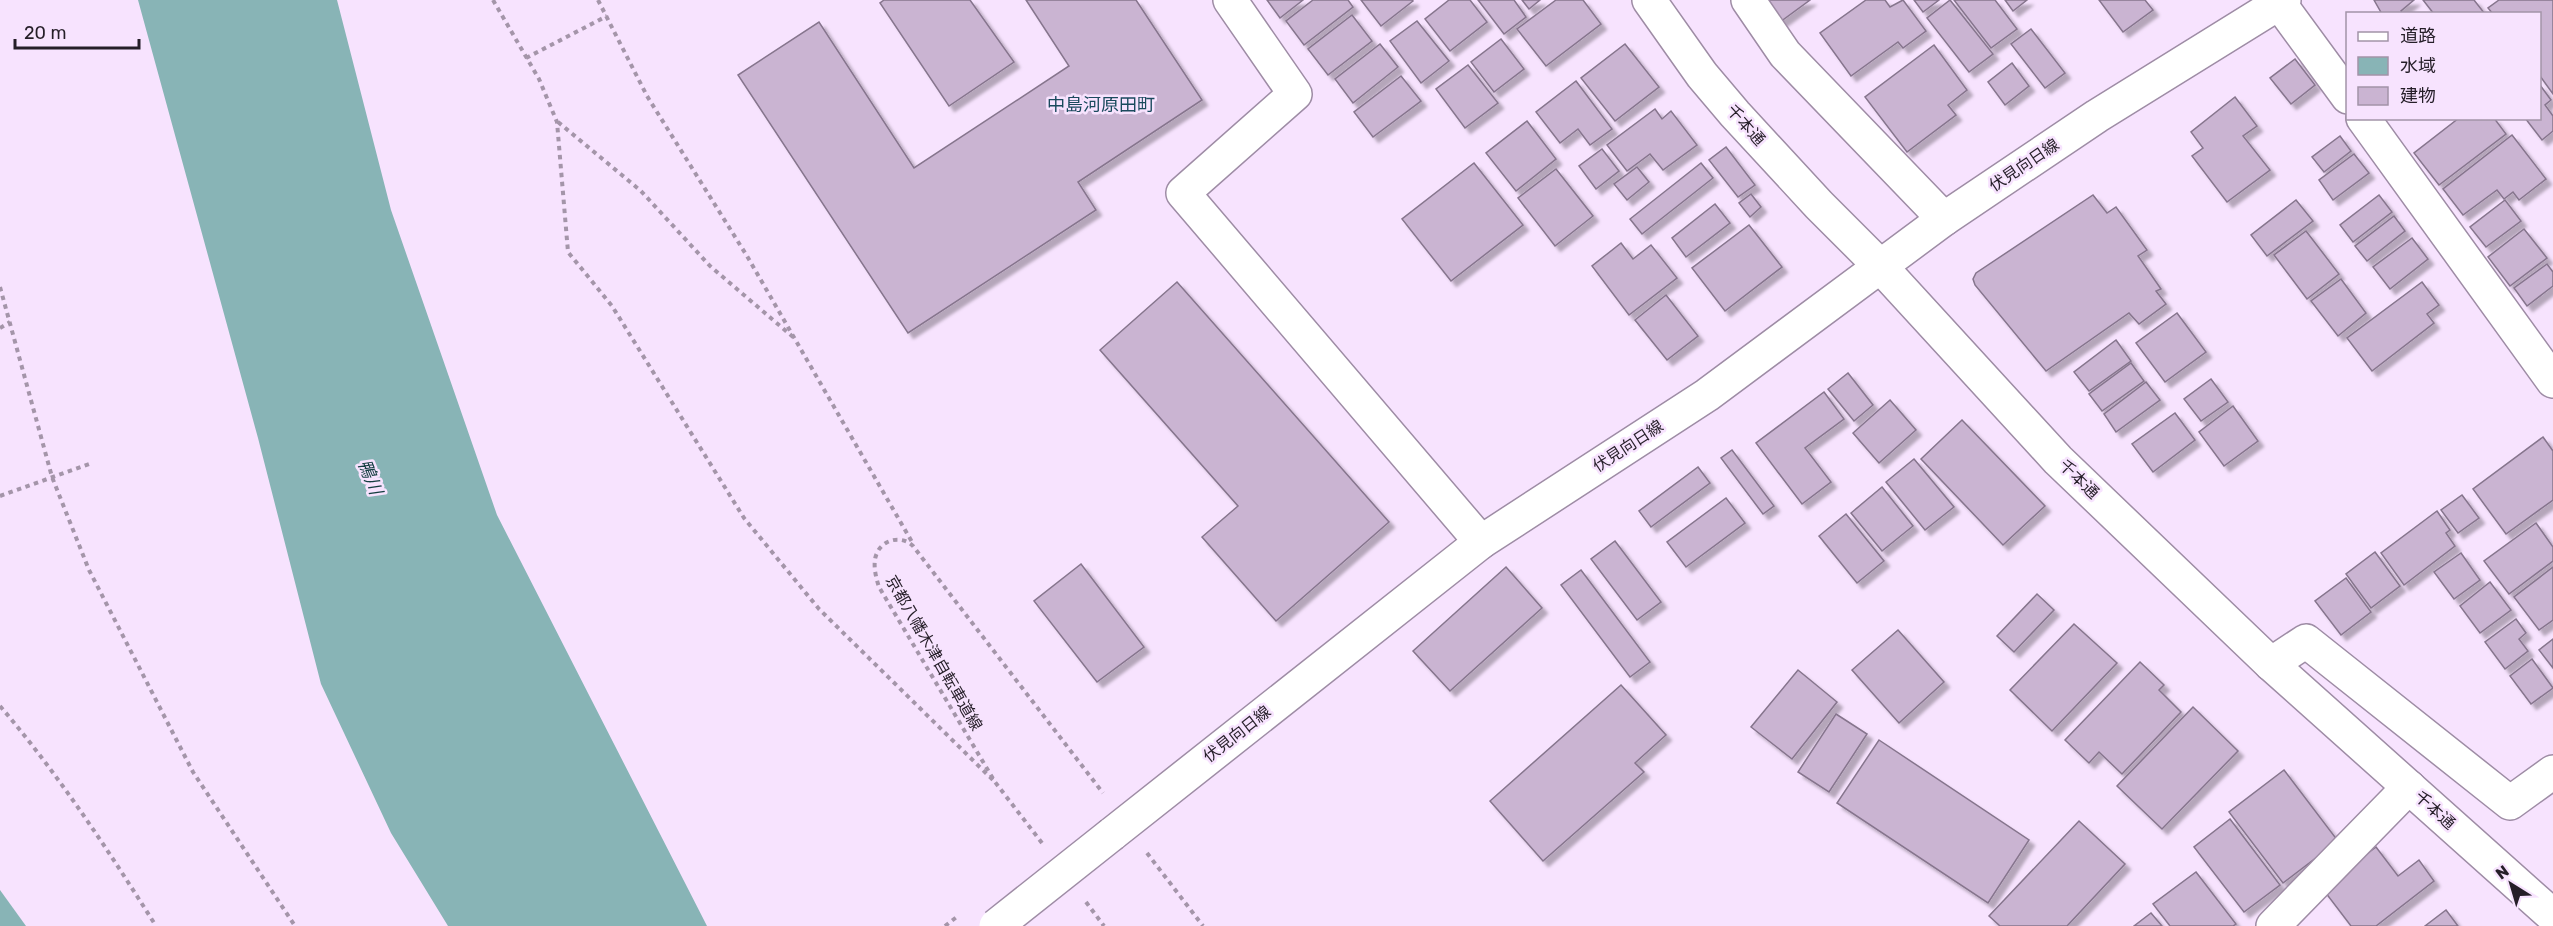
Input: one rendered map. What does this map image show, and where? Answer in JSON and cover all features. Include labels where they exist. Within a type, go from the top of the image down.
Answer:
[{"type":"street","points":[[1230,0],[1295,94],[1183,193],[1481,542]]},
{"type":"street","name":"千本通","points":[[1649,0],[1702,75],[1735,114],[1819,205],[1881,267],[2058,460],[2271,664],[2409,787],[2547,918]]},
{"type":"street","points":[[1748,0],[1785,54],[1944,219]]},
{"type":"street","points":[[2280,1],[2346,94]]},
{"type":"street","name":"伏見向日線","points":[[996,926],[1115,818],[1481,542],[1707,395],[1944,219],[2097,116],[2280,1]]},
{"type":"street","points":[[2364,120],[2553,381]]},
{"type":"street","points":[[2271,664],[2306,641],[2510,803],[2553,772]]},
{"type":"street","points":[[2273,926],[2409,787]]},
{"type":"path","points":[[492,0],[539,79],[557,122],[568,252],[612,306],[744,518],[819,609],[995,782]]},
{"type":"path","points":[[598,0],[647,96],[747,256],[914,546],[1115,818],[1203,926]]},
{"type":"path","points":[[526,58],[607,16]]},
{"type":"path","points":[[557,122],[641,191],[710,266],[796,340]]},
{"type":"path","points":[[0,287],[52,477],[89,570],[193,772],[295,926]]},
{"type":"path","points":[[0,328],[10,322]]},
{"type":"path","points":[[0,496],[89,464]]},
{"type":"path","name":"京都八幡木津自転車道線","points":[[914,546],[909,541],[898,539],[885,543],[880,548],[875,562],[879,587],[995,782],[1043,845]]},
{"type":"path","points":[[0,706],[97,831],[156,926]]},
{"type":"path","points":[[1084,900],[1104,926]]},
{"type":"water","name":"鴨川","points":[[138,0],[337,0],[391,210],[497,515],[707,926],[448,926],[391,833],[321,684],[258,438]]},
{"type":"water","points":[[0,890],[26,926],[0,926]]},
{"type":"building","points":[[884,0],[970,0],[1014,62],[949,106],[880,3]]},
{"type":"building","points":[[1026,0],[1136,0],[1202,100],[1078,182],[1096,210],[908,333],[738,75],[819,22],[914,168],[1069,66]]},
{"type":"building","points":[[1267,0],[1303,0],[1280,18]]},
{"type":"building","points":[[1313,0],[1348,0],[1353,7],[1304,45],[1286,21]]},
{"type":"building","points":[[1361,0],[1412,0],[1413,1],[1381,26]]},
{"type":"building","points":[[1449,0],[1470,0],[1487,22],[1450,51],[1425,19]]},
{"type":"building","points":[[1478,0],[1514,0],[1526,17],[1504,34]]},
{"type":"building","points":[[1522,0],[1540,0],[1529,9]]},
{"type":"building","points":[[1556,0],[1583,0],[1601,24],[1546,66],[1517,29]]},
{"type":"building","points":[[1764,0],[1810,0],[1780,22]]},
{"type":"building","points":[[1866,0],[1885,0],[1890,7],[1903,0],[1926,31],[1903,48],[1898,42],[1851,76],[1820,33]]},
{"type":"building","points":[[1914,0],[1939,0],[1923,12]]},
{"type":"building","points":[[1950,0],[1993,54],[1969,72],[1927,18]]},
{"type":"building","points":[[1954,0],[1995,0],[2017,29],[1991,48]]},
{"type":"building","points":[[2005,0],[2027,0],[2013,11]]},
{"type":"building","points":[[2099,0],[2145,0],[2153,10],[2123,32]]},
{"type":"building","points":[[2374,0],[2414,0],[2402,12],[2381,12]]},
{"type":"building","points":[[2423,0],[2474,0],[2483,12],[2432,12]]},
{"type":"building","points":[[2499,0],[2553,0],[2553,94],[2541,77],[2541,12],[2491,12],[2488,8]]},
{"type":"building","points":[[1352,15],[1372,41],[1328,75],[1308,49]]},
{"type":"building","points":[[1417,21],[1449,61],[1421,83],[1390,41]]},
{"type":"building","points":[[2031,29],[2065,73],[2045,88],[2011,44]]},
{"type":"building","points":[[1501,39],[1524,69],[1494,92],[1471,62]]},
{"type":"building","points":[[1380,44],[1398,67],[1353,103],[1335,79]]},
{"type":"building","points":[[1625,44],[1659,87],[1615,121],[1581,78]]},
{"type":"building","points":[[1934,45],[1967,90],[1948,105],[1956,115],[1907,152],[1865,97]]},
{"type":"building","points":[[2295,59],[2315,85],[2291,104],[2270,78]]},
{"type":"building","points":[[2012,63],[2029,86],[2005,105],[1988,82]]},
{"type":"building","points":[[1468,65],[1498,103],[1465,128],[1436,89]]},
{"type":"building","points":[[1401,76],[1421,101],[1373,137],[1354,112]]},
{"type":"building","points":[[1576,81],[1612,129],[1590,145],[1578,129],[1560,143],[1536,112]]},
{"type":"building","points":[[2541,86],[2551,100],[2545,105],[2553,116],[2553,131],[2542,140],[2527,120],[2541,120]]},
{"type":"building","points":[[2235,97],[2257,126],[2243,136],[2270,170],[2227,202],[2192,156],[2203,148],[2191,132]]},
{"type":"building","points":[[1655,109],[1662,119],[1671,111],[1697,145],[1663,170],[1650,154],[1627,171],[1607,145]]},
{"type":"building","points":[[2456,120],[2496,120],[2506,134],[2439,185],[2414,153]]},
{"type":"building","points":[[1527,121],[1556,159],[1516,191],[1486,153]]},
{"type":"building","points":[[2512,135],[2546,179],[2519,200],[2513,192],[2504,199],[2497,190],[2463,215],[2443,189]]},
{"type":"building","points":[[2340,136],[2351,151],[2324,172],[2312,157]]},
{"type":"building","points":[[1726,147],[1755,185],[1738,197],[1709,160]]},
{"type":"building","points":[[1602,149],[1619,171],[1596,189],[1579,166]]},
{"type":"building","points":[[2354,154],[2369,173],[2333,200],[2319,180]]},
{"type":"building","points":[[1474,163],[1523,225],[1451,281],[1402,219]]},
{"type":"building","points":[[1701,163],[1713,178],[1642,234],[1630,219]]},
{"type":"building","points":[[1637,167],[1649,182],[1627,200],[1614,184]]},
{"type":"building","points":[[1556,169],[1593,216],[1555,246],[1518,198]]},
{"type":"building","points":[[1751,194],[1761,207],[1750,217],[1739,203]]},
{"type":"building","points":[[2093,195],[2107,213],[2116,207],[2147,250],[2138,256],[2161,289],[2156,291],[2166,304],[2139,324],[2129,313],[2046,371],[1975,285],[1973,279],[1976,273]]},
{"type":"building","points":[[2379,195],[2392,212],[2353,242],[2340,225]]},
{"type":"building","points":[[2296,200],[2313,221],[2267,256],[2251,235]]},
{"type":"building","points":[[2505,200],[2521,221],[2486,247],[2470,227]]},
{"type":"building","points":[[1715,204],[1730,223],[1686,257],[1672,238]]},
{"type":"building","points":[[2394,216],[2405,231],[2367,261],[2355,246]]},
{"type":"building","points":[[1749,225],[1782,267],[1725,311],[1692,268]]},
{"type":"building","points":[[2524,229],[2547,258],[2510,286],[2488,257]]},
{"type":"building","points":[[2306,231],[2339,274],[2307,299],[2274,255]]},
{"type":"building","points":[[2412,238],[2428,259],[2390,289],[2373,267]]},
{"type":"building","points":[[1621,243],[1633,259],[1651,245],[1677,278],[1629,315],[1592,266]]},
{"type":"building","points":[[2547,264],[2553,272],[2553,286],[2527,306],[2514,288]]},
{"type":"building","points":[[2341,279],[2366,313],[2338,336],[2311,301]]},
{"type":"building","points":[[1177,282],[1389,522],[1276,621],[1202,537],[1238,506],[1100,350]]},
{"type":"building","points":[[2422,282],[2439,305],[2427,314],[2434,323],[2372,371],[2347,338]]},
{"type":"building","points":[[1666,295],[1698,336],[1667,360],[1635,320]]},
{"type":"building","points":[[2177,313],[2206,352],[2165,382],[2136,343]]},
{"type":"building","points":[[2116,340],[2131,361],[2089,391],[2074,372]]},
{"type":"building","points":[[2131,363],[2144,381],[2102,411],[2089,394]]},
{"type":"building","points":[[1848,373],[1873,405],[1854,421],[1828,389]]},
{"type":"building","points":[[2211,379],[2228,402],[2201,421],[2184,399]]},
{"type":"building","points":[[2146,382],[2160,400],[2116,432],[2104,414]]},
{"type":"building","points":[[1824,392],[1844,419],[1805,448],[1831,482],[1802,504],[1756,443]]},
{"type":"building","points":[[1890,400],[1916,430],[1879,463],[1853,433]]},
{"type":"building","points":[[2233,406],[2258,441],[2224,466],[2199,432]]},
{"type":"building","points":[[2175,413],[2195,440],[2153,472],[2132,444]]},
{"type":"building","points":[[1962,420],[2045,506],[2003,545],[1921,459]]},
{"type":"building","points":[[2543,437],[2553,451],[2553,500],[2506,534],[2473,489]]},
{"type":"building","points":[[1732,450],[1774,506],[1763,514],[1721,458]]},
{"type":"building","points":[[1914,459],[1954,507],[1925,530],[1886,482]]},
{"type":"building","points":[[1698,467],[1710,483],[1651,527],[1639,511]]},
{"type":"building","points":[[1882,487],[1913,526],[1882,551],[1851,513]]},
{"type":"building","points":[[2462,495],[2479,518],[2458,533],[2441,510]]},
{"type":"building","points":[[1726,498],[1745,523],[1686,567],[1667,542]]},
{"type":"building","points":[[2437,511],[2450,530],[2446,533],[2455,546],[2404,585],[2381,553]]},
{"type":"building","points":[[1846,514],[1884,561],[1857,583],[1819,536]]},
{"type":"building","points":[[2536,523],[2553,547],[2553,561],[2509,594],[2484,561]]},
{"type":"building","points":[[1615,541],[1661,602],[1637,620],[1591,559]]},
{"type":"building","points":[[2375,552],[2400,586],[2371,608],[2346,574]]},
{"type":"building","points":[[2461,553],[2480,580],[2454,599],[2434,572]]},
{"type":"building","points":[[1081,564],[1144,647],[1097,682],[1034,601]]},
{"type":"building","points":[[1506,567],[1542,608],[1450,691],[1413,651]]},
{"type":"building","points":[[2553,567],[2553,620],[2539,630],[2514,597]]},
{"type":"building","points":[[1581,570],[1650,662],[1630,677],[1561,585]]},
{"type":"building","points":[[2346,578],[2371,612],[2341,635],[2315,601]]},
{"type":"building","points":[[2490,582],[2511,610],[2480,633],[2460,606]]},
{"type":"building","points":[[2037,594],[2054,610],[2014,652],[1997,636]]},
{"type":"building","points":[[2516,619],[2526,633],[2519,639],[2528,651],[2505,669],[2485,642]]},
{"type":"building","points":[[2074,624],[2117,663],[2052,731],[2010,690]]},
{"type":"building","points":[[1898,630],[1944,682],[1899,723],[1852,670]]},
{"type":"building","points":[[2553,639],[2553,668],[2539,650]]},
{"type":"building","points":[[2532,659],[2553,688],[2531,704],[2510,676]]},
{"type":"building","points":[[2140,662],[2164,685],[2159,690],[2181,712],[2122,774],[2099,752],[2089,763],[2065,740]]},
{"type":"building","points":[[1798,670],[1837,702],[1792,759],[1751,727]]},
{"type":"building","points":[[1621,685],[1666,735],[1635,763],[1644,772],[1543,861],[1490,801]]},
{"type":"building","points":[[2193,707],[2238,751],[2162,829],[2117,786]]},
{"type":"building","points":[[1836,714],[1867,734],[1829,792],[1798,772]]},
{"type":"building","points":[[1879,740],[2029,840],[1988,903],[1837,803]]},
{"type":"building","points":[[2284,770],[2338,841],[2283,883],[2229,812]]},
{"type":"building","points":[[2230,819],[2280,885],[2244,912],[2194,847]]},
{"type":"building","points":[[2079,821],[2125,864],[2067,926],[2000,926],[1989,916]]},
{"type":"building","points":[[2376,847],[2398,876],[2419,860],[2434,881],[2376,926],[2351,926],[2322,888]]},
{"type":"building","points":[[2196,872],[2236,924],[2233,926],[2170,926],[2153,904]]},
{"type":"building","points":[[2446,910],[2458,926],[2425,926]]},
{"type":"building","points":[[2151,913],[2162,926],[2134,926]]},
{"type":"district","name":"中島河原田町","points":[[1101,105]]}]
